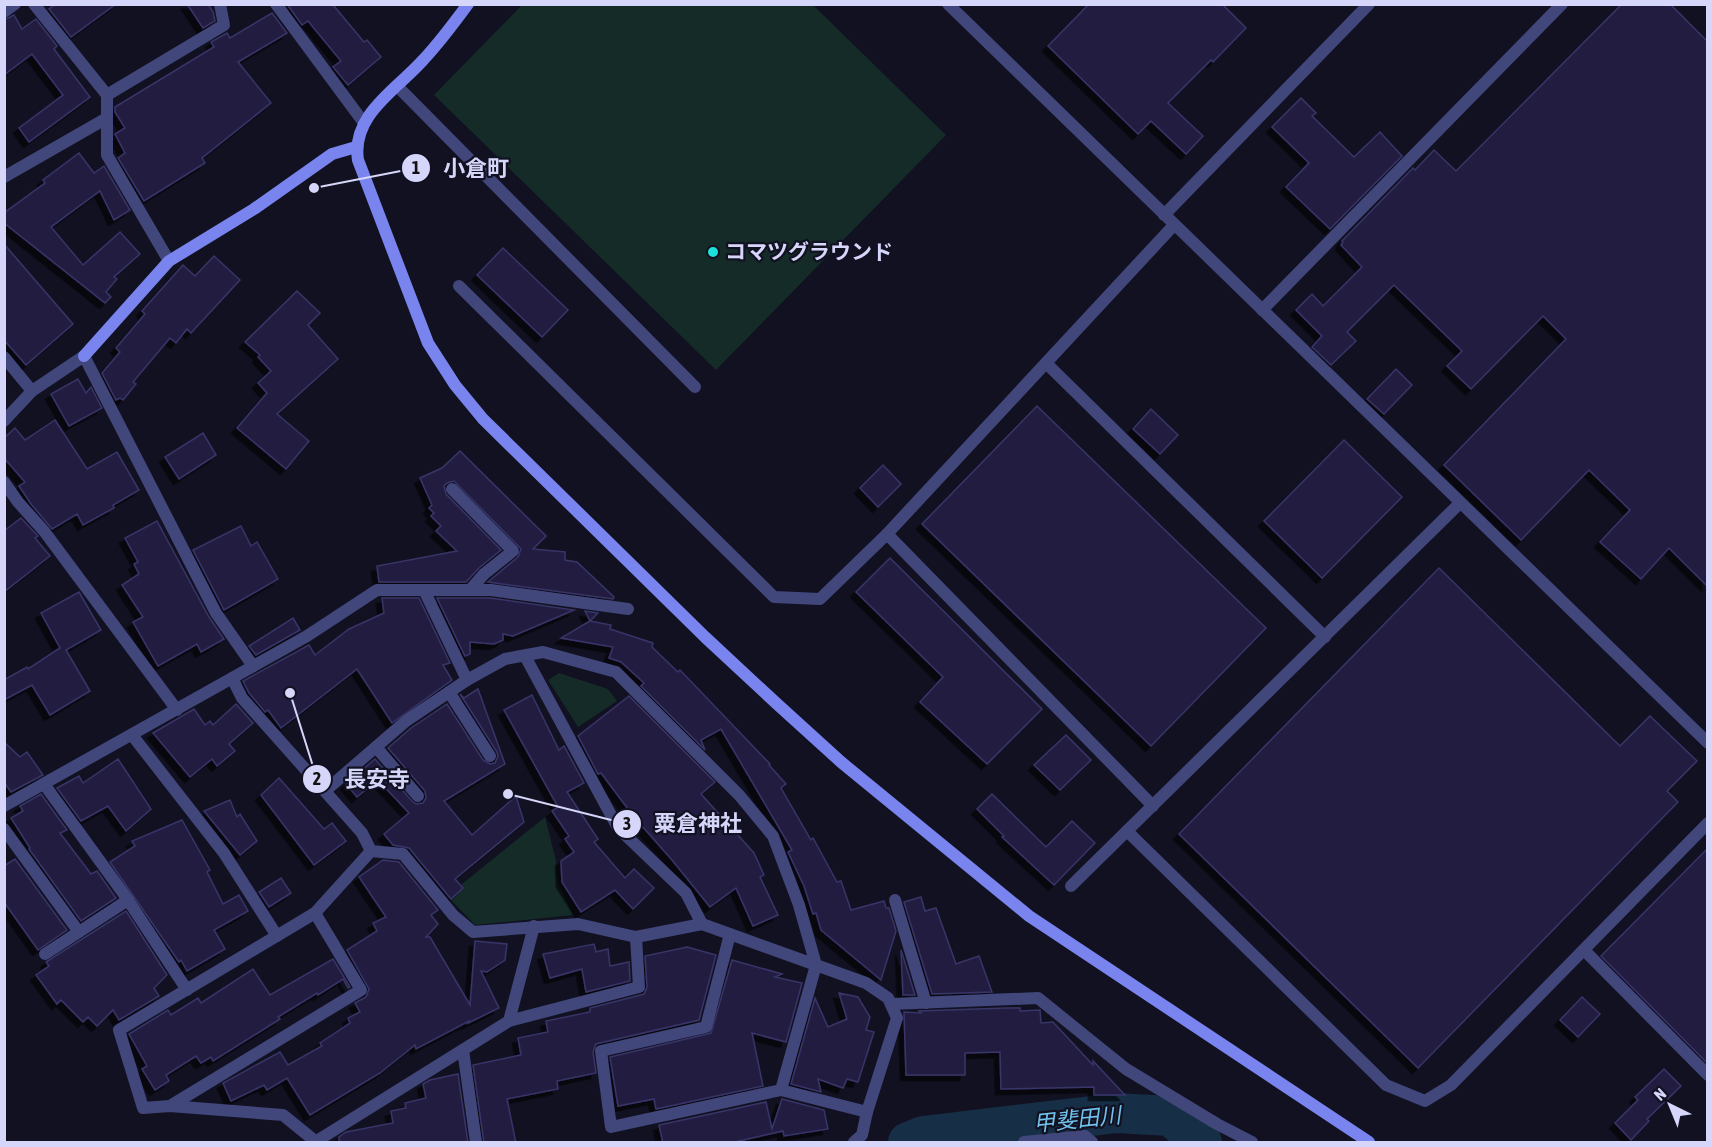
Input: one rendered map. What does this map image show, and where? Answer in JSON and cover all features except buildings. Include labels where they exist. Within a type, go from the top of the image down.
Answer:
[{"type":"street","points":[[4,12],[15,4]]},
{"type":"street","points":[[34,4],[107,95],[107,155],[169,261]]},
{"type":"street","points":[[107,95],[224,25],[220,4]]},
{"type":"street","points":[[276,4],[364,123]]},
{"type":"street","points":[[468,4],[424,59],[369,113],[360,129],[356,147],[358,160],[428,343],[454,385],[483,419],[697,630],[841,762],[1029,916],[1369,1143]]},
{"type":"street","points":[[948,4],[1707,743]]},
{"type":"street","points":[[1164,215],[1369,4]]},
{"type":"street","points":[[1262,310],[1562,4]]},
{"type":"street","points":[[397,86],[694,387]]},
{"type":"street","points":[[4,177],[107,118]]},
{"type":"street","points":[[4,421],[32,391],[84,356],[169,261],[254,209],[332,154],[356,147]]},
{"type":"street","points":[[459,286],[774,597],[820,599],[887,534],[1174,225]]},
{"type":"street","points":[[84,356],[216,613],[253,666]]},
{"type":"street","points":[[4,357],[32,391]]},
{"type":"street","points":[[1046,363],[1325,637]]},
{"type":"street","points":[[4,482],[18,502],[44,531],[177,710]]},
{"type":"street","points":[[452,489],[513,551],[484,574],[471,589]]},
{"type":"street","points":[[1071,886],[1460,503]]},
{"type":"street","points":[[887,534],[1153,806]]},
{"type":"street","points":[[4,806],[307,636],[377,590],[491,590],[628,609]]},
{"type":"street","points":[[424,590],[467,680]]},
{"type":"street","points":[[325,791],[406,721],[467,680],[505,659],[543,652],[616,672],[739,795],[773,836],[798,905],[816,965],[781,1090]]},
{"type":"street","points":[[525,656],[618,828],[686,893],[702,924]]},
{"type":"street","points":[[232,678],[242,698],[362,833],[371,851]]},
{"type":"street","points":[[449,693],[490,756]]},
{"type":"street","points":[[132,735],[224,853],[277,936]]},
{"type":"street","points":[[376,747],[418,796]]},
{"type":"street","points":[[44,784],[128,900],[186,990]]},
{"type":"street","points":[[1127,831],[1386,1085],[1425,1101],[1451,1085],[1707,823]]},
{"type":"street","points":[[4,829],[79,932]]},
{"type":"street","points":[[371,851],[315,913],[119,1030],[143,1108],[170,1106],[284,1115],[315,1142],[509,1021],[639,987],[636,937]]},
{"type":"street","points":[[371,851],[403,854],[453,915],[473,932],[578,924],[636,937],[702,924],[866,983],[888,998],[897,1018],[867,1112],[862,1135],[854,1143]]},
{"type":"street","points":[[45,954],[128,900]]},
{"type":"street","points":[[895,900],[926,1003]]},
{"type":"street","points":[[170,1106],[361,990],[315,913]]},
{"type":"street","points":[[509,1021],[534,927]]},
{"type":"street","points":[[730,934],[706,1027],[601,1051],[611,1127],[781,1090],[867,1112]]},
{"type":"street","points":[[1584,950],[1707,1075]]},
{"type":"street","points":[[891,1004],[1038,998],[1126,1069],[1252,1143]]},
{"type":"street","points":[[463,1050],[477,1143]]},
{"type":"street","points":[[1024,1143],[1084,1136],[1092,1143]]},
{"type":"green space","name":"コマツグラウンド","points":[[522,5],[813,5],[946,135],[716,370],[434,95]]},
{"type":"green space","points":[[559,673],[608,689],[617,701],[578,727],[548,680]]},
{"type":"green space","points":[[545,817],[556,861],[557,881],[573,915],[475,925],[447,896]]},
{"type":"waterway","name":"甲斐田川","points":[[908,1142],[923,1136],[1117,1113],[1170,1116],[1202,1142]]},
{"type":"place","name":"小倉町","points":[[314,188]]},
{"type":"place","name":"コマツグラウンド","points":[[713,252]]},
{"type":"place","name":"長安寺","points":[[290,693]]},
{"type":"place","name":"粟倉神社","points":[[508,794]]}]
